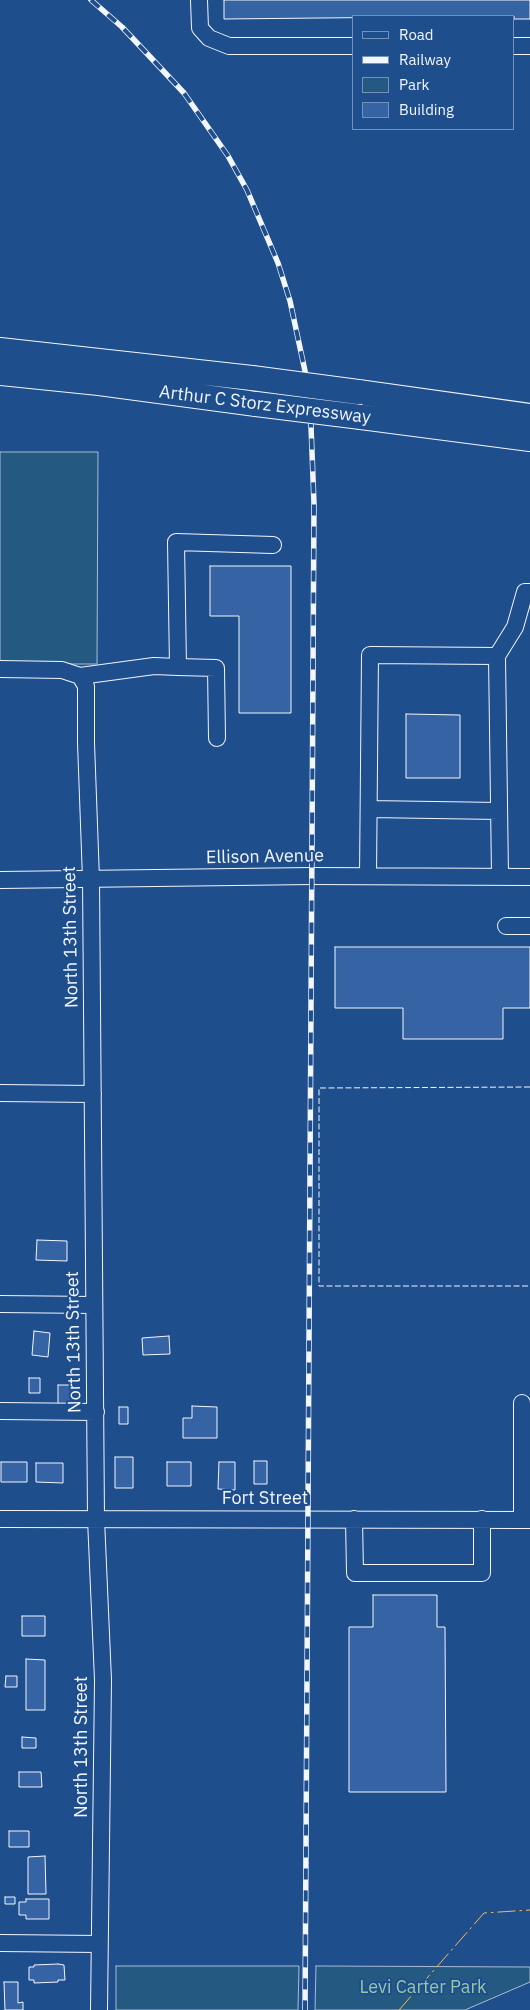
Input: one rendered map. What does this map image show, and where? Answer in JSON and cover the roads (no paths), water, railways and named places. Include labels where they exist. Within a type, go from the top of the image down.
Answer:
[{"type":"highway","name":"Arthur C Storz Expressway","points":[[0,350],[252,378],[530,416]]},
{"type":"highway","name":"Arthur C Storz Expressway","points":[[0,373],[99,383],[530,439]]},
{"type":"street","points":[[199,0],[200,28],[209,38],[228,46],[352,46]]},
{"type":"street","points":[[515,46],[530,46]]},
{"type":"street","points":[[178,667],[176,542],[273,545]]},
{"type":"street","points":[[500,876],[497,656],[515,627],[525,592],[530,592]]},
{"type":"street","points":[[368,876],[370,654],[497,656]]},
{"type":"street","points":[[0,669],[62,670],[80,676],[154,666],[216,668],[217,738]]},
{"type":"street","name":"North 13th Street","points":[[80,676],[86,686],[91,879],[96,1519],[103,1680],[99,2010]]},
{"type":"street","points":[[369,809],[499,812]]},
{"type":"street","name":"Ellison Avenue","points":[[0,880],[368,876],[530,877]]},
{"type":"street","points":[[506,926],[530,926]]},
{"type":"street","points":[[0,1094],[93,1094]]},
{"type":"street","points":[[0,1304],[93,1304]]},
{"type":"street","points":[[522,1403],[526,1520]]},
{"type":"street","points":[[0,1411],[96,1412]]},
{"type":"street","name":"Fort Street","points":[[0,1519],[526,1520]]},
{"type":"street","points":[[354,1519],[355,1573],[482,1573],[482,1519]]},
{"type":"street","points":[[0,1943],[99,1944]]},
{"type":"railway","points":[[91,0],[122,27],[184,93],[228,156],[247,190],[278,263],[290,301],[305,371],[311,426],[314,504],[305,2010]]},
{"type":"park label","name":"Levi Carter Park","points":[[423,1988]]}]
